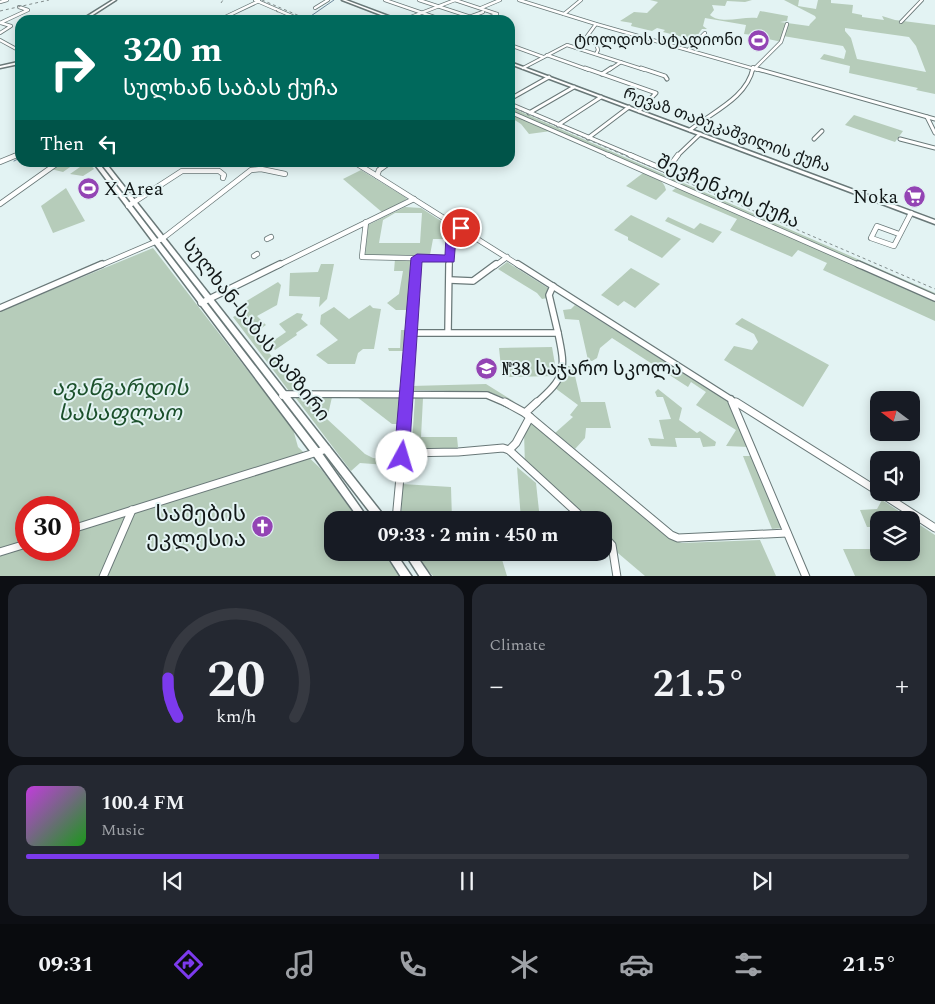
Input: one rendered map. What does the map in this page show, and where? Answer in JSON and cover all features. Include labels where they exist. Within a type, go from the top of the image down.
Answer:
[{"type":"main road","points":[[90,15],[116,0]]},
{"type":"main road","points":[[344,0],[384,15]]},
{"type":"main road","points":[[0,67],[15,62]]},
{"type":"main road","name":"რევაზ თაბუკაშვილის ქუჩა","points":[[515,64],[935,222]]},
{"type":"main road","name":"სულხან-საბას გამზირი","points":[[99,167],[205,302],[359,511]]},
{"type":"main road","name":"სულხან-საბას გამზირი","points":[[105,167],[130,205]]},
{"type":"main road","name":"სულხან-საბას გამზირი","points":[[205,302],[285,394],[375,511]]},
{"type":"main road","points":[[396,561],[407,576]]},
{"type":"main road","points":[[415,561],[426,576]]},
{"type":"street","points":[[0,2],[8,0]]},
{"type":"street","points":[[315,8],[328,0]]},
{"type":"street","points":[[385,0],[428,15]]},
{"type":"street","points":[[419,0],[464,15]]},
{"type":"street","points":[[417,15],[455,0],[498,14],[495,15]]},
{"type":"street","points":[[462,2],[467,0]]},
{"type":"street","points":[[473,15],[500,0]]},
{"type":"street","points":[[519,0],[596,24],[754,67],[935,120]]},
{"type":"street","points":[[564,14],[581,0]]},
{"type":"street","points":[[901,22],[922,0]]},
{"type":"street","points":[[229,15],[257,1],[289,15]]},
{"type":"street","points":[[17,15],[28,10],[19,7]]},
{"type":"street","points":[[0,23],[15,16]]},
{"type":"street","points":[[0,23],[10,26],[0,33]]},
{"type":"street","points":[[596,24],[585,39],[596,43],[598,50],[596,54]]},
{"type":"street","points":[[690,130],[702,119],[718,111],[733,99],[748,83],[754,67],[781,42],[787,24]]},
{"type":"street","points":[[689,50],[705,33]]},
{"type":"street","points":[[0,40],[15,48]]},
{"type":"street","points":[[523,68],[567,45],[665,76],[667,79]]},
{"type":"street","points":[[515,47],[656,93],[639,111]]},
{"type":"street","points":[[602,74],[621,62]]},
{"type":"street","points":[[515,96],[549,77]]},
{"type":"street","points":[[529,113],[574,86]]},
{"type":"street","points":[[558,125],[601,97]]},
{"type":"street","points":[[515,106],[666,171],[681,151],[700,134]]},
{"type":"street","points":[[588,138],[629,107]]},
{"type":"street","name":"შევჩენკოს ქუჩა","points":[[515,114],[935,298]]},
{"type":"street","points":[[927,117],[926,120],[935,133]]},
{"type":"street","points":[[814,140],[822,131]]},
{"type":"street","points":[[900,139],[935,148]]},
{"type":"street","points":[[0,162],[15,156]]},
{"type":"street","points":[[0,204],[52,167]]},
{"type":"street","points":[[362,167],[870,486]]},
{"type":"street","points":[[377,176],[379,170],[383,167]]},
{"type":"street","points":[[0,308],[158,240],[208,205],[244,174],[257,169],[285,174]]},
{"type":"street","points":[[130,205],[182,171],[219,171],[224,175],[223,178]]},
{"type":"street","points":[[205,302],[228,287],[414,199]]},
{"type":"street","points":[[899,234],[877,226],[872,238],[894,246],[911,213]]},
{"type":"street","points":[[366,222],[362,258],[450,259]]},
{"type":"street","points":[[448,332],[450,240],[451,236],[461,228]]},
{"type":"street","points":[[450,280],[473,281],[507,257]]},
{"type":"street","points":[[397,511],[408,395],[417,258]]},
{"type":"street","points":[[509,450],[515,446],[528,415],[562,374],[564,363],[549,295],[553,286]]},
{"type":"street","points":[[412,333],[558,333]]},
{"type":"street","points":[[276,400],[285,394],[487,395],[505,402],[528,415],[671,535],[678,538],[786,533]]},
{"type":"street","points":[[730,398],[786,533],[806,576]]},
{"type":"street","points":[[402,453],[458,452],[495,447],[509,450],[575,511]]},
{"type":"street","points":[[80,527],[327,449]]},
{"type":"street","points":[[893,501],[935,528]]},
{"type":"street","points":[[103,576],[132,510]]},
{"type":"street","points":[[612,545],[617,576]]},
{"type":"street","points":[[0,552],[15,547]]},
{"type":"green space","points":[[650,0],[752,0],[745,2],[727,1],[725,6],[712,5],[714,10],[710,15],[726,20],[757,18],[760,11],[788,16],[787,21],[780,22],[809,26],[816,18],[815,16],[784,0],[799,0],[798,6],[816,9],[818,0],[831,0],[831,3],[853,5],[852,13],[862,15],[862,17],[884,20],[882,16],[895,20],[935,25],[935,94],[916,90],[918,88],[849,73],[850,66],[820,59],[824,54],[844,59],[846,51],[843,46],[783,36],[782,42],[754,36],[763,38],[761,41],[750,38],[752,35],[744,34],[746,25],[705,18],[703,26],[707,29],[702,29],[694,40],[663,32],[665,30],[657,28],[652,31],[631,26],[632,23],[620,21],[634,12],[647,13],[658,2]],"holes":[[[845,28],[909,37],[916,46],[926,72],[857,59],[851,38],[845,31]]]},
{"type":"green space","points":[[515,109],[935,293],[935,298],[551,131],[529,134],[515,120]]},
{"type":"green space","points":[[854,115],[903,131],[895,142],[845,125]]},
{"type":"green space","points":[[54,167],[70,167],[63,172],[51,169]]},
{"type":"green space","points":[[80,167],[92,167],[94,169],[83,176],[70,174]]},
{"type":"green space","points":[[361,170],[407,199],[383,213],[343,179]]},
{"type":"green space","points":[[643,173],[658,179],[665,186],[666,190],[656,200],[626,186]]},
{"type":"green space","points":[[677,187],[935,301],[935,321],[823,270],[827,263],[798,250],[792,257],[730,230],[737,219],[672,191]]},
{"type":"green space","points":[[66,188],[85,221],[53,233],[41,206]]},
{"type":"green space","points":[[405,207],[421,208],[455,230],[449,234],[447,239],[433,239],[430,255],[365,255],[368,225]],"holes":[[[395,213],[422,213],[420,243],[379,243],[383,220]]]},
{"type":"green space","points":[[631,215],[681,239],[662,258],[628,240],[628,237],[614,230]]},
{"type":"green space","points":[[668,217],[694,229],[700,223],[722,232],[713,243],[665,221]]},
{"type":"green space","name":"ავანგარდის სასაფლაო","points":[[153,248],[293,429],[298,447],[321,469],[352,511],[324,511],[324,561],[390,561],[402,576],[0,576],[0,311]]},
{"type":"green space","points":[[395,259],[414,259],[407,351],[389,351],[388,348],[400,348],[401,330],[405,330],[406,310],[396,310],[387,303],[399,294],[403,271],[394,271]]},
{"type":"green space","points":[[507,262],[548,288],[547,298],[542,299],[537,293],[498,269]]},
{"type":"green space","points":[[321,264],[334,264],[327,299],[319,307],[320,297],[289,296],[290,273],[318,272]]},
{"type":"green space","points":[[631,268],[660,284],[635,308],[624,301],[618,306],[601,295]]},
{"type":"green space","points":[[278,282],[281,285],[277,305],[257,316],[266,325],[260,329],[256,336],[297,389],[289,391],[233,317],[243,312],[240,305]]},
{"type":"green space","points":[[370,305],[373,308],[381,309],[374,349],[363,349],[358,353],[355,364],[328,364],[316,355],[338,340],[320,324],[321,315],[334,307],[349,319]]},
{"type":"green space","points":[[575,305],[729,402],[749,447],[726,446],[736,430],[696,405],[706,392],[691,382],[688,387],[612,338],[600,348],[597,358],[592,361],[588,360],[579,320],[565,319],[563,310],[571,309]]},
{"type":"green space","points":[[297,313],[303,314],[301,319],[308,325],[275,350],[270,343],[286,332],[279,324]]},
{"type":"green space","points":[[742,318],[829,365],[803,407],[724,360],[734,346],[752,350],[758,342],[754,334],[735,324]]},
{"type":"green space","points":[[552,347],[557,376],[502,377],[499,348]]},
{"type":"green space","points":[[568,366],[573,367],[581,402],[605,402],[611,428],[586,428],[585,438],[575,449],[555,433],[573,417],[570,415],[578,405],[555,388],[567,373]]},
{"type":"green space","points":[[486,384],[515,402],[489,392],[411,390],[411,386]]},
{"type":"green space","points":[[658,389],[682,408],[679,420],[697,433],[700,431],[716,442],[715,446],[703,447],[700,438],[675,438],[677,447],[651,446],[648,438],[664,439],[659,420],[671,419],[663,397],[657,397],[655,392]]},
{"type":"green space","points":[[295,397],[332,397],[327,419],[365,454],[373,458],[386,459],[386,465],[360,463],[351,471]]},
{"type":"green space","points":[[357,397],[403,397],[401,424],[392,424]]},
{"type":"green space","points":[[415,398],[423,398],[421,437],[457,437],[458,447],[455,450],[406,449],[406,445],[412,443]]},
{"type":"green space","points":[[531,419],[676,541],[682,543],[760,540],[776,576],[645,576],[612,548],[612,511],[576,511],[525,468],[524,431]]},
{"type":"green space","points":[[743,456],[752,456],[782,528],[772,529]]},
{"type":"green space","points":[[517,467],[536,483],[539,511],[520,511]]},
{"type":"green space","points":[[402,484],[451,487],[452,511],[401,511]]},
{"type":"green space","points":[[881,501],[884,501],[899,511],[870,511],[870,527],[867,527],[860,510],[877,509]]},
{"type":"green space","points":[[920,525],[935,535],[935,576],[855,576],[843,549],[870,549],[870,561],[920,561]]},
{"type":"green space","points":[[420,561],[502,561],[507,576],[433,576]]},
{"type":"waterway","points":[[312,15],[334,0]]},
{"type":"railway","points":[[0,11],[49,0]]},
{"type":"railway","points":[[262,0],[297,15]]},
{"type":"railway","points":[[276,10],[279,15]]},
{"type":"railway","points":[[515,108],[935,289]]},
{"type":"place","name":"ტოლდოს სტადიონი","points":[[759,40]]},
{"type":"place","name":"X Area","points":[[88,189]]},
{"type":"place","name":"Noka","points":[[914,197]]},
{"type":"place","name":"№38 საჯარო სკოლა","points":[[486,369]]},
{"type":"place","name":"სამების ეკლესია","points":[[262,527]]},
{"type":"route","points":[[402,457],[417,258],[450,259],[449,245],[451,236],[461,228]]}]
